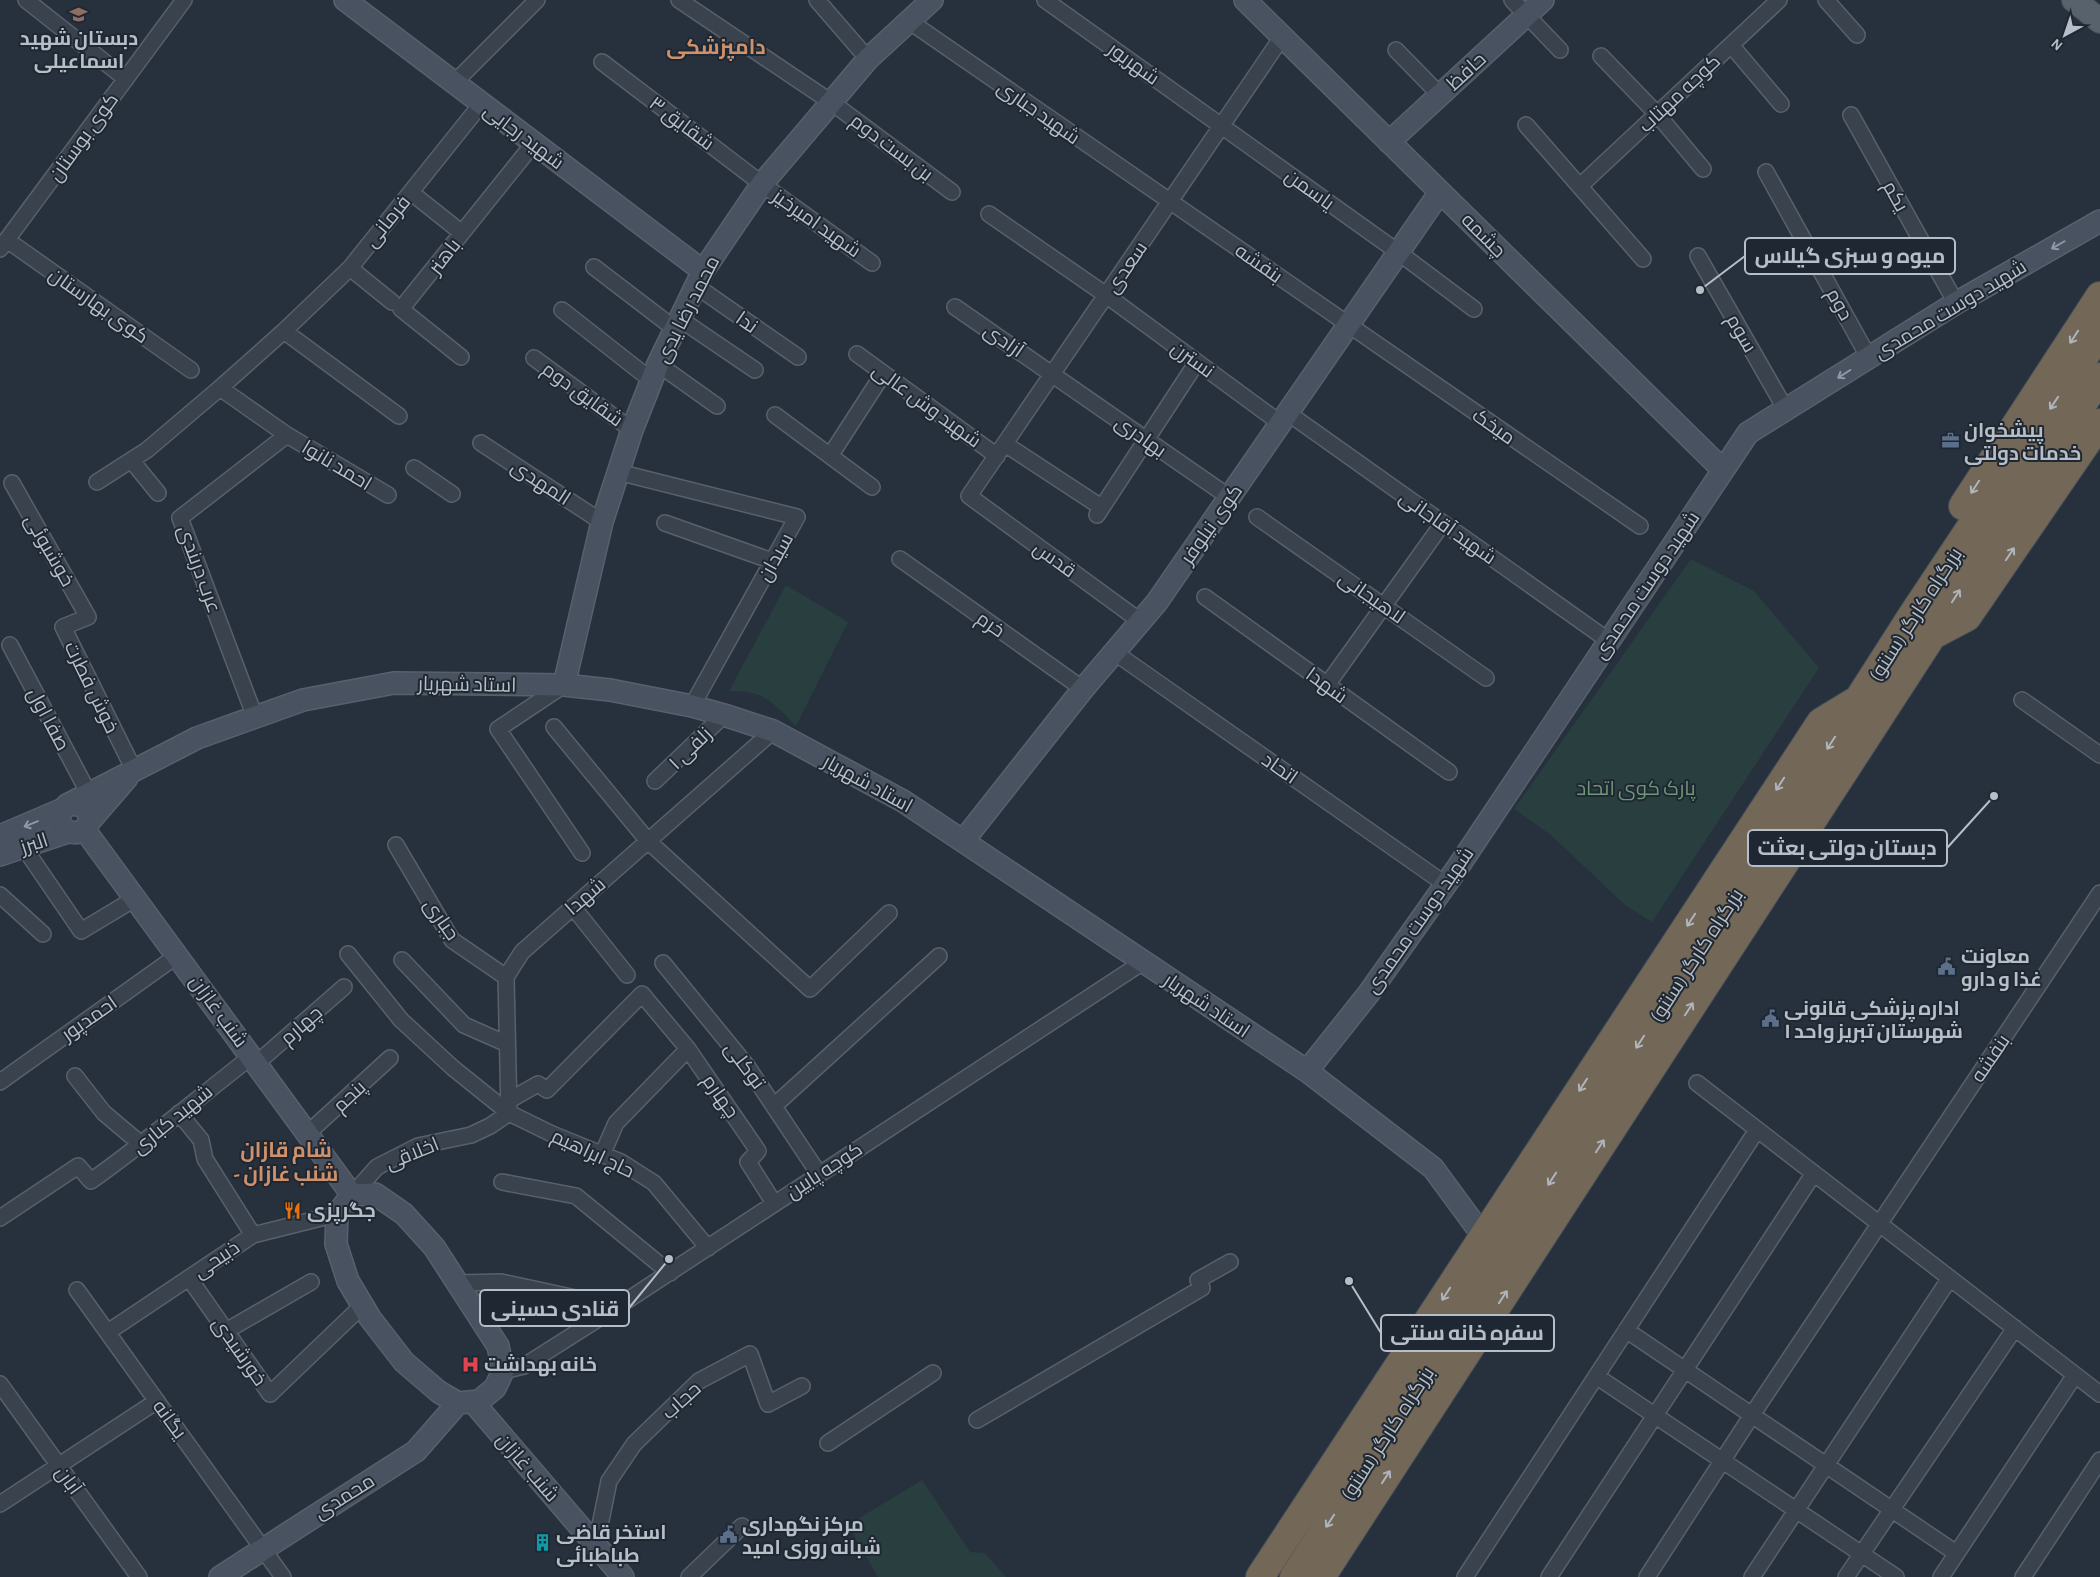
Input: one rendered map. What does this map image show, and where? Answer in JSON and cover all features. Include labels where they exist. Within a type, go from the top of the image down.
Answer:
[{"type":"highway","points":[[1913,614],[1958,514],[2100,296]]},
{"type":"highway","name":"بزرگراه کارگر (سنتو)","points":[[1294,1577],[1545,1191],[1913,614],[2100,333]]},
{"type":"highway","name":"بزرگراه کارگر (سنتو)","points":[[1321,1577],[1929,637],[2100,377]]},
{"type":"highway","points":[[1929,637],[1967,618],[2100,423]]},
{"type":"highway","points":[[1260,1577],[1821,722],[1860,699]]},
{"type":"main road","name":"شهید رجایی","points":[[345,0],[534,143],[700,279]]},
{"type":"main road","name":"محمد رضا یدی","points":[[564,685],[602,522],[632,430],[655,372],[700,279],[762,184],[868,58],[932,0]]},
{"type":"main road","name":"چشمه","points":[[1245,0],[1723,470]]},
{"type":"main road","name":"حافظ","points":[[1389,142],[1543,0]]},
{"type":"main road","points":[[2074,0],[2100,21]]},
{"type":"main road","name":"کوی نیلوفر","points":[[963,841],[1083,689],[1157,602],[1440,192]]},
{"type":"main road","name":"شهید دوست محمدی","points":[[1307,1072],[1369,993],[1445,884],[1748,433],[1956,303],[2100,221]]},
{"type":"main road","name":"استاد شهریار","points":[[64,808],[88,792],[197,738],[304,700],[394,683],[564,685],[610,690],[692,706],[724,715],[773,731],[903,801],[1307,1072],[1433,1168],[1483,1236]]},
{"type":"main road","name":"استاد شهریار","points":[[81,828],[134,770]]},
{"type":"main road","name":"شنب غازان","points":[[64,808],[75,803],[84,806],[88,813],[81,828],[136,898],[352,1195]]},
{"type":"main road","name":"البرز","points":[[0,836],[64,808]]},
{"type":"main road","name":"البرز","points":[[0,855],[81,828]]},
{"type":"main road","points":[[337,1214],[352,1195],[375,1194],[404,1214],[434,1247],[459,1283],[498,1346],[503,1371]]},
{"type":"main road","name":"شنب غازان","points":[[337,1214],[336,1244],[348,1281],[404,1362],[439,1392],[465,1403],[596,1545],[623,1577]]},
{"type":"main road","name":"محمدی","points":[[220,1577],[416,1451],[465,1403],[478,1402],[495,1388],[503,1371]]},
{"type":"street","points":[[26,0],[126,79]]},
{"type":"street","name":"کوی بوستان","points":[[4,245],[184,0]]},
{"type":"street","points":[[454,83],[537,0]]},
{"type":"street","name":"بن بست دوم","points":[[679,0],[831,102],[952,192]]},
{"type":"street","points":[[817,0],[868,58]]},
{"type":"street","name":"شهریور","points":[[1045,0],[1222,126]]},
{"type":"street","points":[[1512,0],[1560,50]]},
{"type":"street","name":"کوچه مهتاب","points":[[1580,186],[1779,0]]},
{"type":"street","points":[[1826,0],[1857,35]]},
{"type":"street","name":"شهید جباری","points":[[909,22],[1170,202]]},
{"type":"street","name":"سعدی","points":[[969,496],[1282,37]]},
{"type":"street","points":[[1731,45],[1781,104]]},
{"type":"street","points":[[1396,50],[1440,95]]},
{"type":"street","points":[[1601,56],[1658,114],[1703,168]]},
{"type":"street","name":"شقایق ۳","points":[[602,62],[762,184]]},
{"type":"street","name":"فرمانی","points":[[97,482],[132,461],[220,388],[284,331],[350,268],[482,104]]},
{"type":"street","name":"یکم","points":[[1851,115],[1956,303]]},
{"type":"street","points":[[1526,125],[1643,259]]},
{"type":"street","name":"یاسمن","points":[[1222,126],[1474,309]]},
{"type":"street","name":"باهنر","points":[[462,357],[401,309],[534,143]]},
{"type":"street","name":"دوم","points":[[1766,172],[1870,358]]},
{"type":"street","name":"شهید امیرخیز","points":[[762,184],[872,263]]},
{"type":"street","points":[[418,198],[462,233]]},
{"type":"street","name":"بنفشه","points":[[1170,202],[1348,325]]},
{"type":"street","name":"نسترن","points":[[989,214],[1106,295],[1197,362],[1284,418]]},
{"type":"street","name":"کوی بهارستان","points":[[4,245],[191,370]]},
{"type":"street","name":"سوم","points":[[1698,256],[1786,410]]},
{"type":"street","points":[[594,267],[678,324],[755,370]]},
{"type":"street","points":[[350,268],[392,302]]},
{"type":"street","name":"ندا","points":[[700,279],[798,357]]},
{"type":"street","name":"آزادی","points":[[955,307],[1052,374]]},
{"type":"street","points":[[562,310],[655,372],[717,406]]},
{"type":"street","name":"میخک","points":[[1348,325],[1640,526]]},
{"type":"street","points":[[284,331],[399,416]]},
{"type":"street","name":"شهید وش عالی","points":[[857,354],[883,374],[1099,511],[1146,440]]},
{"type":"street","name":"شقایق دوم","points":[[534,358],[632,430]]},
{"type":"street","points":[[1146,440],[1197,362]]},
{"type":"street","points":[[830,456],[883,374]]},
{"type":"street","name":"بهادری","points":[[1052,374],[1229,497]]},
{"type":"street","name":"احمد نانوا","points":[[220,388],[287,435],[388,495]]},
{"type":"street","points":[[775,415],[872,488]]},
{"type":"street","name":"شهید آقاجانی","points":[[1284,418],[1443,523],[1609,641]]},
{"type":"street","name":"عرب دربندی","points":[[255,717],[180,518],[287,435]]},
{"type":"street","name":"المهدی","points":[[481,442],[602,522]]},
{"type":"street","points":[[132,461],[158,493]]},
{"type":"street","points":[[414,468],[452,494]]},
{"type":"street","name":"سیدان","points":[[618,472],[797,517],[692,706]]},
{"type":"street","name":"خوشبوئی","points":[[12,483],[88,617]]},
{"type":"street","name":"قدس","points":[[969,496],[1140,621]]},
{"type":"street","name":"لاهیجانی","points":[[1257,517],[1486,678]]},
{"type":"street","points":[[665,523],[772,562]]},
{"type":"street","points":[[1327,685],[1443,523]]},
{"type":"street","name":"خرم","points":[[900,558],[1083,689]]},
{"type":"street","name":"شهدا","points":[[1205,597],[1449,772]]},
{"type":"street","name":"خوش فطرت","points":[[88,617],[63,627],[134,770]]},
{"type":"street","name":"صفا اول","points":[[10,645],[88,792]]},
{"type":"street","name":"اتحاد","points":[[1114,652],[1445,884]]},
{"type":"street","points":[[564,685],[498,729],[582,852]]},
{"type":"street","points":[[2022,700],[2100,755]]},
{"type":"street","name":"زلفی ۱","points":[[655,781],[724,715]]},
{"type":"street","points":[[554,727],[648,841],[810,989],[889,913]]},
{"type":"street","name":"شهدا","points":[[506,976],[522,952],[773,731]]},
{"type":"street","name":"جباری","points":[[396,845],[452,940],[506,976]]},
{"type":"street","points":[[23,846],[81,932],[136,898]]},
{"type":"street","name":"بنفشه","points":[[1646,1577],[2100,892]]},
{"type":"street","points":[[0,896],[43,934]]},
{"type":"street","points":[[573,907],[627,975]]},
{"type":"street","name":"حاج ابراهیم","points":[[348,954],[401,1020],[453,1068],[508,1107],[602,1155],[621,1162],[654,1183],[708,1248]]},
{"type":"street","name":"احمدپور","points":[[0,1082],[178,955]]},
{"type":"street","points":[[774,1106],[938,956]]},
{"type":"street","points":[[402,960],[464,1025],[507,1044]]},
{"type":"street","name":"کوچه پایین","points":[[503,1371],[524,1366],[670,1273],[1143,962]]},
{"type":"street","name":"توکلی","points":[[663,963],[748,1066],[819,1174]]},
{"type":"street","points":[[506,976],[508,1107]]},
{"type":"street","name":"چهارم","points":[[254,1059],[344,987]]},
{"type":"street","name":"اخلاقی","points":[[352,1195],[377,1167],[418,1146],[471,1135],[490,1126],[508,1107],[538,1084],[547,1090],[642,994]]},
{"type":"street","name":"چهارم","points":[[642,994],[688,1049],[758,1150],[748,1162],[774,1203]]},
{"type":"street","points":[[602,1155],[616,1123],[688,1049]]},
{"type":"street","name":"پنجم","points":[[308,1134],[390,1058]]},
{"type":"street","name":"شهید کباری","points":[[0,1218],[78,1166],[91,1181],[142,1145],[179,1113],[254,1059]]},
{"type":"street","points":[[75,1076],[104,1113],[142,1145]]},
{"type":"street","points":[[1697,1083],[2100,1394]]},
{"type":"street","points":[[179,1113],[201,1140],[205,1159],[253,1235]]},
{"type":"street","points":[[1464,1577],[1758,1130]]},
{"type":"street","points":[[1549,1577],[1814,1173]]},
{"type":"street","points":[[502,1182],[576,1196],[670,1273]]},
{"type":"street","name":"ذبیحی","points":[[108,1332],[253,1235],[337,1214]]},
{"type":"street","points":[[977,1420],[1202,1288],[1198,1280],[1230,1262]]},
{"type":"street","name":"خورشیدی","points":[[189,1278],[270,1394],[363,1305]]},
{"type":"street","points":[[1752,1577],[1950,1278]]},
{"type":"street","points":[[226,1331],[311,1282]]},
{"type":"street","points":[[459,1283],[501,1282],[617,1306]]},
{"type":"street","name":"یگانه","points":[[78,1290],[283,1577]]},
{"type":"street","points":[[1846,1577],[2015,1328]]},
{"type":"street","points":[[1626,1330],[1956,1554]]},
{"type":"street","name":"حجاب","points":[[596,1545],[609,1481],[634,1444],[699,1381],[750,1354],[768,1404],[802,1386]]},
{"type":"street","points":[[828,1443],[933,1373]]},
{"type":"street","points":[[1941,1577],[2075,1374]]},
{"type":"street","points":[[1596,1376],[1896,1577]]},
{"type":"street","name":"آبان","points":[[0,1384],[139,1577]]},
{"type":"street","points":[[0,1504],[157,1401]]},
{"type":"street","points":[[2023,1577],[2100,1460]]},
{"type":"street","points":[[689,1577],[742,1526]]},
{"type":"green space","name":"پارک کوی اتحاد","points":[[1691,559],[1754,591],[1819,668],[1652,922],[1625,905],[1552,836],[1514,809]]},
{"type":"green space","points":[[786,585],[848,622],[796,726],[767,699],[751,693],[729,691]]},
{"type":"green space","points":[[922,1480],[970,1552],[985,1553],[1006,1577],[878,1577],[848,1525]]},
{"type":"place","name":"دبستان شهید اسماعیلی","points":[[79,14]]},
{"type":"place","name":"میوه و سبزی گیلاس","points":[[1700,290]]},
{"type":"place","name":"پیشخوان خدمات دولتی","points":[[1950,441]]},
{"type":"place","name":"دبستان دولتی بعثت","points":[[1994,796]]},
{"type":"place","name":"معاونت غذا و دارو","points":[[1947,967]]},
{"type":"place","name":"اداره پزشکی قانونی شهرستان تبریز واحد ۱","points":[[1770,1019]]},
{"type":"place","name":"جگرپزی","points":[[293,1210]]},
{"type":"place","name":"قنادی حسینی","points":[[669,1259]]},
{"type":"place","name":"سفره خانه سنتی","points":[[1349,1281]]},
{"type":"place","name":"خانه بهداشت","points":[[470,1364]]},
{"type":"place","name":"مرکز نگهداری شبانه روزی امید","points":[[728,1535]]},
{"type":"place","name":"استخر قاضی طباطبائی","points":[[542,1543]]},
{"type":"district","name":"دامپزشکی","points":[[716,47]]},
{"type":"district","name":"شام قازان - شنب غازان","points":[[286,1162]]}]
